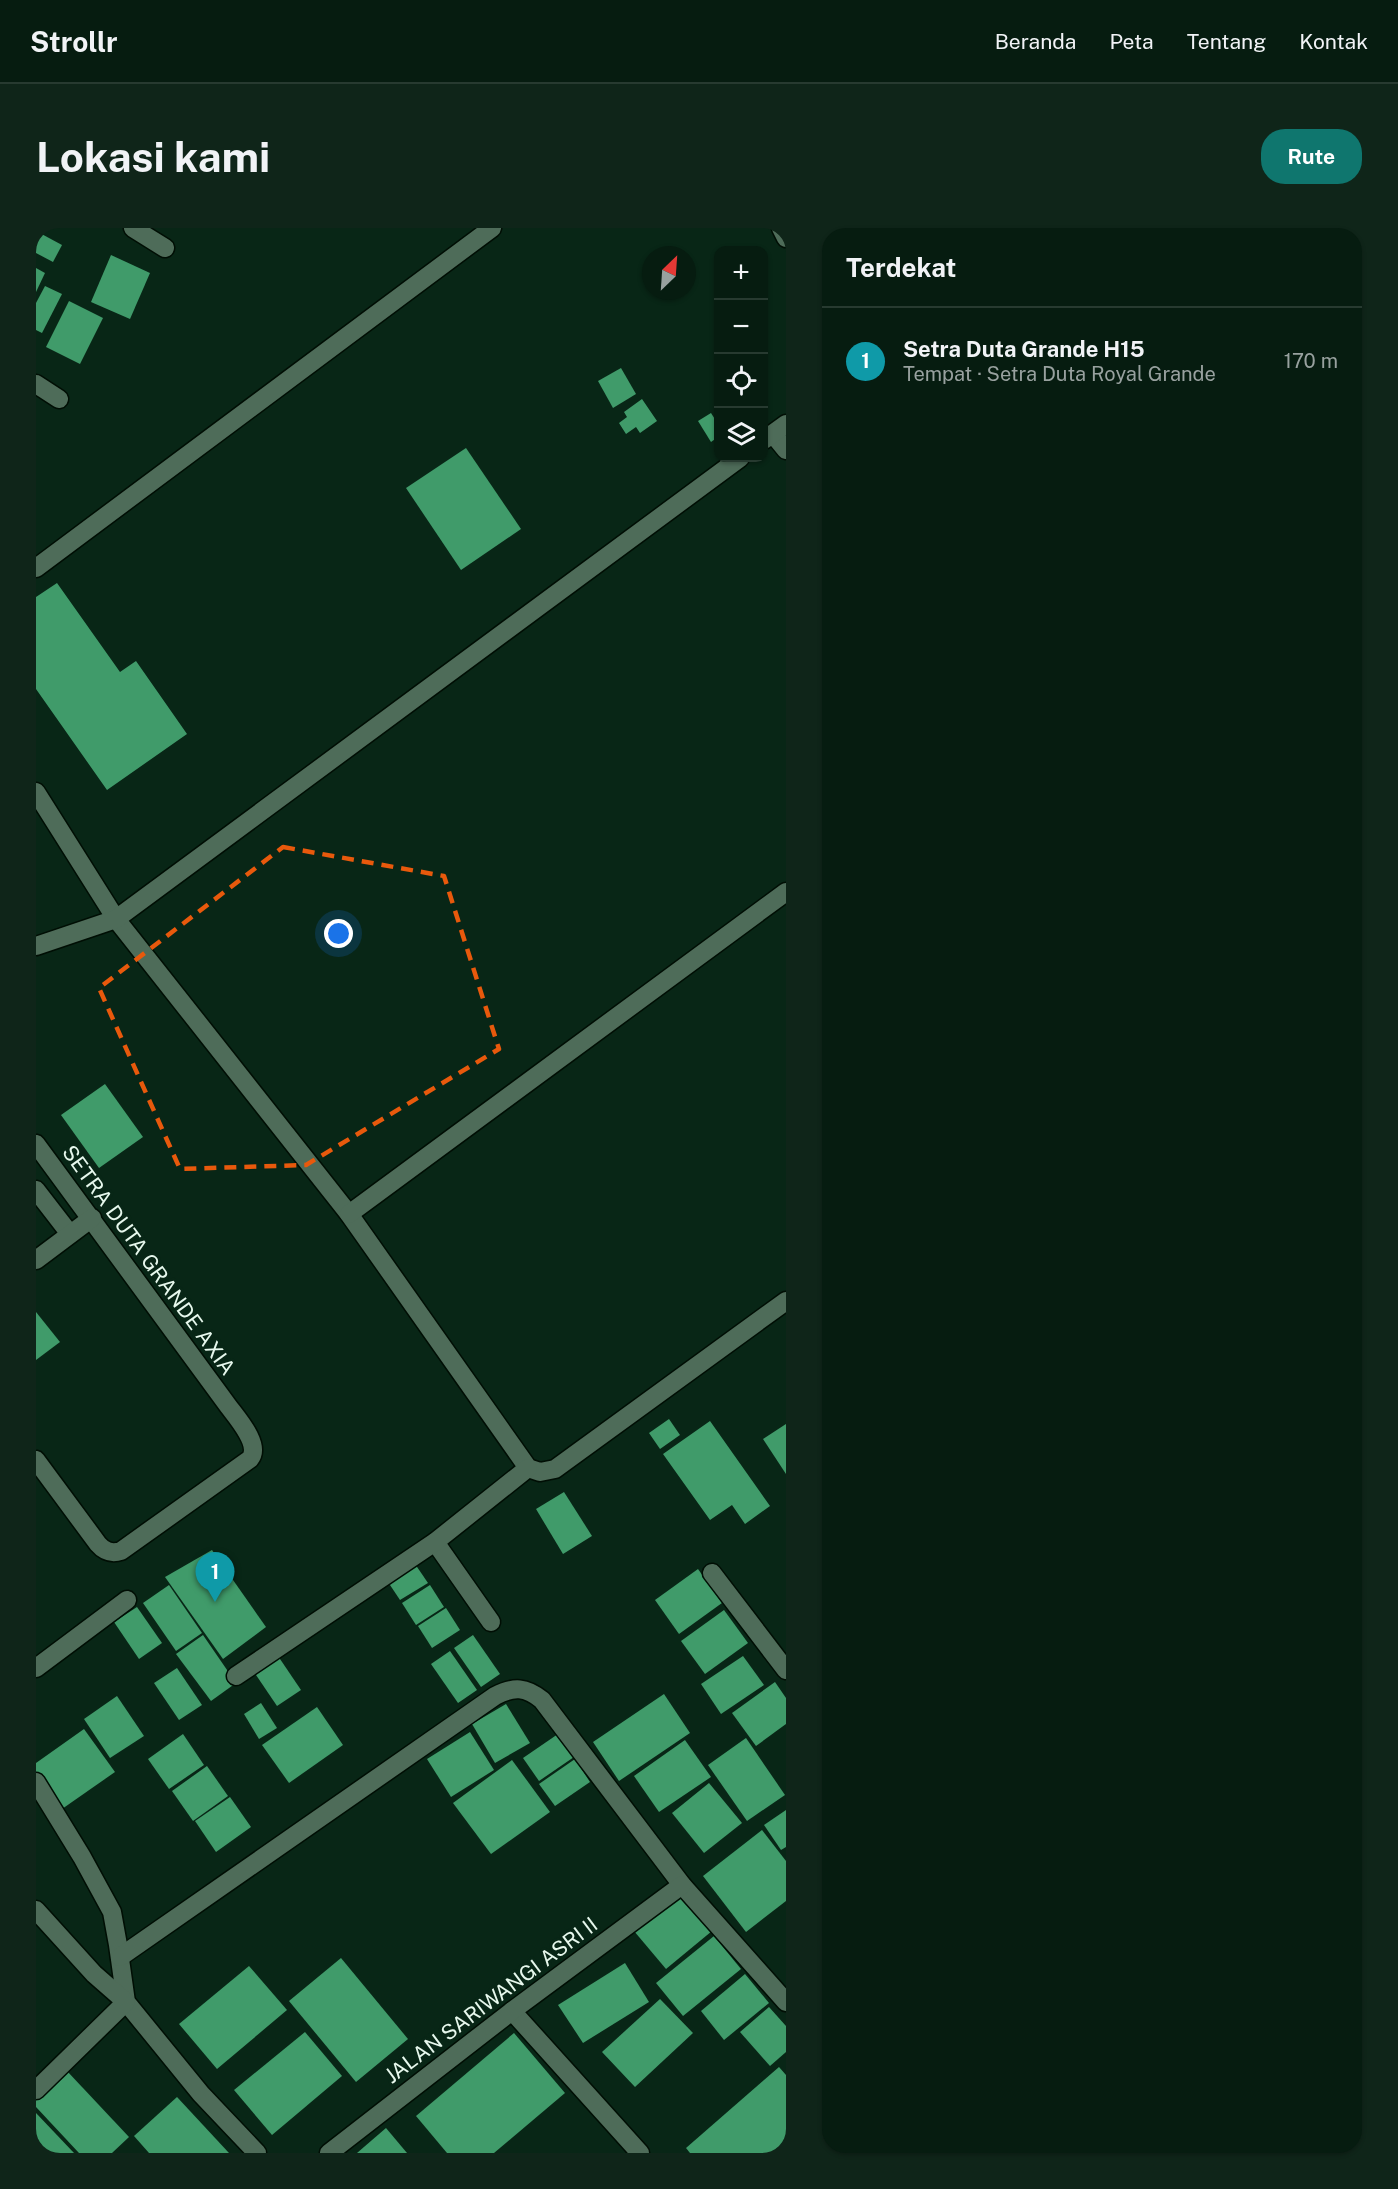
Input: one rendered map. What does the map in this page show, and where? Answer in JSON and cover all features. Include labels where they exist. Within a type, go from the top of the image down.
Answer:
[{"type":"street","points":[[133,228],[165,248]]},
{"type":"street","points":[[36,568],[492,228]]},
{"type":"street","points":[[781,228],[786,238]]},
{"type":"street","points":[[36,384],[58,399]]},
{"type":"street","points":[[774,433],[786,450]]},
{"type":"street","points":[[36,946],[116,920],[735,462]]},
{"type":"street","points":[[36,792],[116,920],[349,1214],[528,1468],[540,1472],[555,1469],[786,1302]]},
{"type":"street","points":[[349,1214],[786,892]]},
{"type":"street","name":"SETRA DUTA GRANDE AXIA","points":[[36,1144],[226,1402],[251,1440],[253,1455],[121,1551],[115,1553],[103,1550],[36,1460]]},
{"type":"street","points":[[36,1190],[70,1234]]},
{"type":"street","points":[[36,1260],[92,1218]]},
{"type":"street","points":[[236,1676],[435,1542],[528,1468]]},
{"type":"street","points":[[435,1542],[491,1622]]},
{"type":"street","points":[[712,1573],[786,1670]]},
{"type":"street","points":[[36,1668],[127,1600]]},
{"type":"street","points":[[120,1957],[495,1695],[508,1689],[519,1688],[531,1692],[542,1700],[682,1885],[786,2002]]},
{"type":"street","points":[[37,1785],[82,1857],[111,1912],[126,2002]]},
{"type":"street","name":"JALAN SARIWANGI ASRI II","points":[[329,2153],[512,2011],[682,1885]]},
{"type":"street","points":[[36,1910],[94,1974],[126,2002],[201,2094],[257,2153]]},
{"type":"street","points":[[36,2090],[126,2002]]},
{"type":"street","points":[[512,2011],[640,2153]]},
{"type":"highlighted area","points":[[283,847],[444,876],[499,1049],[306,1165],[180,1169],[99,988]]},
{"type":"building","points":[[36,231],[62,245],[53,262],[36,253]]},
{"type":"building","points":[[111,255],[150,273],[130,319],[91,302]]},
{"type":"building","points":[[36,268],[45,273],[36,292]]},
{"type":"building","points":[[45,286],[62,294],[42,333],[36,330],[36,303]]},
{"type":"building","points":[[69,301],[103,318],[80,364],[46,347]]},
{"type":"building","points":[[621,368],[636,394],[613,408],[598,381]]},
{"type":"building","points":[[642,399],[657,421],[640,433],[636,427],[626,434],[619,423],[627,417],[624,412]]},
{"type":"building","points":[[711,413],[714,418],[714,440],[711,442],[698,421]]},
{"type":"building","points":[[466,448],[521,529],[461,570],[406,488]]},
{"type":"building","points":[[57,583],[120,672],[136,661],[187,734],[107,790],[36,689],[36,597]]},
{"type":"building","points":[[105,1084],[143,1137],[99,1168],[61,1115]]},
{"type":"building","points":[[36,1312],[60,1342],[36,1360]]},
{"type":"building","points":[[669,1419],[680,1435],[660,1449],[649,1433]]},
{"type":"building","points":[[710,1421],[770,1506],[745,1524],[732,1505],[710,1520],[663,1454]]},
{"type":"building","points":[[786,1424],[786,1474],[763,1439]]},
{"type":"building","points":[[564,1492],[592,1536],[563,1554],[536,1509]]},
{"type":"building","points":[[212,1550],[266,1627],[223,1659],[165,1577]]},
{"type":"building","points":[[413,1561],[428,1583],[400,1600],[386,1579]]},
{"type":"building","points":[[698,1569],[722,1603],[679,1634],[655,1600]]},
{"type":"building","points":[[169,1585],[202,1633],[176,1651],[143,1603]]},
{"type":"building","points":[[430,1585],[444,1607],[416,1625],[402,1603]]},
{"type":"building","points":[[137,1607],[162,1643],[139,1659],[114,1622]]},
{"type":"building","points":[[446,1608],[460,1630],[432,1648],[418,1626]]},
{"type":"building","points":[[724,1610],[748,1643],[705,1674],[681,1641]]},
{"type":"building","points":[[203,1635],[236,1683],[211,1701],[176,1654]]},
{"type":"building","points":[[473,1635],[500,1674],[481,1687],[454,1648]]},
{"type":"building","points":[[450,1651],[477,1690],[458,1703],[431,1664]]},
{"type":"building","points":[[278,1656],[301,1690],[277,1706],[254,1672]]},
{"type":"building","points":[[743,1656],[764,1685],[721,1714],[701,1684]]},
{"type":"building","points":[[177,1668],[202,1705],[179,1720],[154,1683]]},
{"type":"building","points":[[775,1682],[786,1698],[786,1724],[756,1746],[732,1713]]},
{"type":"building","points":[[664,1694],[690,1733],[619,1781],[593,1742]]},
{"type":"building","points":[[117,1696],[144,1736],[110,1758],[84,1719]]},
{"type":"building","points":[[261,1703],[277,1728],[259,1739],[244,1714]]},
{"type":"building","points":[[506,1704],[530,1743],[495,1763],[472,1724]]},
{"type":"building","points":[[317,1707],[343,1745],[289,1783],[262,1745]]},
{"type":"building","points":[[84,1729],[115,1772],[62,1809],[36,1772],[36,1763]]},
{"type":"building","points":[[470,1732],[494,1770],[451,1797],[427,1759]]},
{"type":"building","points":[[183,1734],[204,1765],[169,1789],[148,1759]]},
{"type":"building","points":[[558,1734],[574,1757],[539,1781],[523,1758]]},
{"type":"building","points":[[746,1738],[785,1795],[747,1821],[708,1765]]},
{"type":"building","points":[[685,1740],[711,1777],[659,1812],[634,1776]]},
{"type":"building","points":[[575,1759],[590,1782],[555,1806],[539,1784]]},
{"type":"building","points":[[512,1760],[550,1812],[491,1854],[453,1803]]},
{"type":"building","points":[[207,1766],[228,1796],[193,1821],[172,1791]]},
{"type":"building","points":[[709,1783],[742,1823],[704,1853],[672,1813]]},
{"type":"building","points":[[230,1797],[251,1827],[216,1852],[195,1821]]},
{"type":"building","points":[[786,1810],[786,1847],[781,1850],[764,1825]]},
{"type":"building","points":[[762,1830],[786,1861],[786,1901],[746,1932],[703,1876]]},
{"type":"building","points":[[680,1893],[712,1931],[666,1969],[634,1931]]},
{"type":"building","points":[[714,1936],[741,1969],[683,2016],[656,1983]]},
{"type":"building","points":[[341,1958],[408,2039],[356,2082],[289,2001]]},
{"type":"building","points":[[625,1963],[649,2002],[583,2043],[558,2005]]},
{"type":"building","points":[[249,1966],[287,2010],[217,2069],[179,2024]]},
{"type":"building","points":[[745,1974],[769,2003],[724,2040],[701,2011]]},
{"type":"building","points":[[660,1999],[693,2033],[635,2087],[602,2052]]},
{"type":"building","points":[[769,2007],[786,2026],[786,2052],[770,2066],[740,2032]]},
{"type":"building","points":[[305,2032],[342,2076],[272,2135],[234,2090]]},
{"type":"building","points":[[514,2033],[565,2093],[494,2153],[447,2153],[416,2116]]},
{"type":"building","points":[[779,2067],[786,2075],[786,2149],[782,2153],[690,2153],[686,2148]]},
{"type":"building","points":[[67,2071],[129,2137],[112,2153],[79,2153],[36,2107],[36,2100]]},
{"type":"building","points":[[177,2097],[229,2153],[149,2153],[134,2136]]},
{"type":"building","points":[[36,2113],[74,2153],[36,2153]]},
{"type":"building","points":[[386,2128],[407,2153],[357,2153]]},
{"type":"place","name":"Setra Duta Grande H15","points":[[215,1602]]}]
